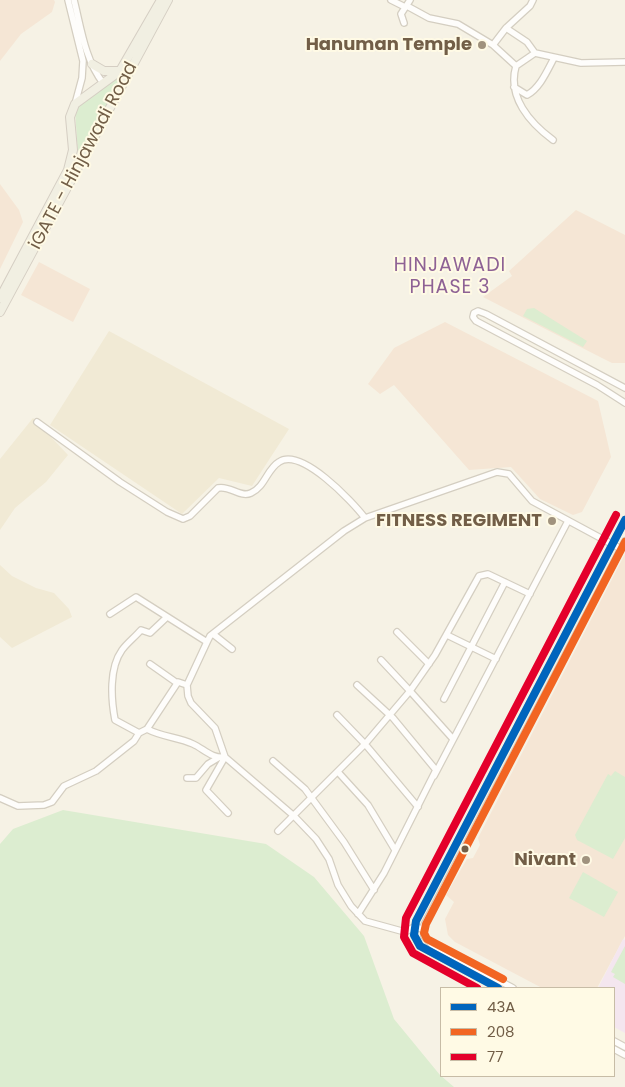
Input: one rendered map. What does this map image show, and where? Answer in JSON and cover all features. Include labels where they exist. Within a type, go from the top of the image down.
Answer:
[{"type":"main road","name":"iGATE - Hinjawadi Road","points":[[0,298],[68,170],[72,156],[70,117],[75,104],[120,71],[161,0]]},
{"type":"main road","name":"iGATE - Hinjawadi Road","points":[[0,312],[168,0]]},
{"type":"main road","points":[[92,64],[104,71],[120,71]]},
{"type":"main road","points":[[72,156],[81,161]]},
{"type":"street","points":[[68,0],[83,61],[82,78],[75,104]]},
{"type":"street","points":[[74,0],[92,64],[103,83]]},
{"type":"street","points":[[391,0],[407,4],[429,18],[458,24],[492,45],[516,66]]},
{"type":"street","points":[[492,45],[506,28],[530,6],[533,0]]},
{"type":"street","points":[[404,22],[401,14],[407,4]]},
{"type":"street","points":[[506,28],[526,42],[536,53],[581,63],[625,62]]},
{"type":"street","points":[[536,53],[516,66],[513,74],[514,87],[526,115],[538,129],[553,140]]},
{"type":"street","points":[[514,87],[527,95],[530,94],[541,81],[554,58]]},
{"type":"street","points":[[625,388],[486,314],[478,311],[474,313],[473,316],[476,322],[597,385],[625,403]]},
{"type":"street","points":[[37,422],[120,482],[167,512],[183,518],[190,516],[218,488],[224,487],[240,494],[250,494],[258,488],[274,465],[282,460],[292,459],[330,482],[352,502],[365,518]]},
{"type":"street","points":[[423,929],[414,927],[405,932],[364,921],[338,884],[330,859],[316,839],[294,816],[225,757],[215,728],[191,703],[187,685],[207,642],[213,634],[344,531],[365,518],[498,472],[509,474],[532,501],[621,549]]},
{"type":"street","points":[[496,987],[420,946],[415,939],[414,927],[625,520]]},
{"type":"street","points":[[358,914],[374,890],[396,850],[568,521]]},
{"type":"street","points":[[511,987],[432,945],[425,939],[423,929],[625,541]]},
{"type":"street","points":[[278,831],[366,744],[410,691],[430,664],[479,576],[488,574],[530,594]]},
{"type":"street","points":[[444,699],[505,582]]},
{"type":"street","points":[[110,614],[136,597],[207,642]]},
{"type":"street","points":[[139,733],[115,720],[112,686],[116,662],[121,651],[141,630],[150,633],[167,617]]},
{"type":"street","points":[[397,632],[430,664]]},
{"type":"street","points":[[213,634],[232,649]]},
{"type":"street","points":[[447,635],[496,659]]},
{"type":"street","points":[[382,660],[454,739]]},
{"type":"street","points":[[150,664],[177,683],[187,685]]},
{"type":"street","points":[[0,798],[18,806],[52,802],[64,786],[96,771],[134,741],[139,733],[147,729],[177,683]]},
{"type":"street","points":[[357,686],[390,716],[435,767],[434,776]]},
{"type":"street","points":[[337,715],[366,744],[418,808]]},
{"type":"street","points":[[147,729],[160,736],[193,744],[218,758]]},
{"type":"street","points":[[187,778],[196,778],[208,764],[218,758],[225,757]]},
{"type":"street","points":[[225,757],[206,790],[228,813]]},
{"type":"street","points":[[273,761],[305,789],[344,842],[374,890]]},
{"type":"street","points":[[338,772],[368,805],[396,850]]},
{"type":"shaded area","points":[[0,0],[54,0],[55,2],[52,12],[21,34],[0,61]]},
{"type":"shaded area","points":[[0,184],[19,210],[23,222],[0,269]]},
{"type":"shaded area","points":[[576,210],[625,235],[625,363],[612,363],[483,297],[512,276],[509,271]]},
{"type":"shaded area","points":[[39,262],[90,289],[73,322],[21,295]]},
{"type":"shaded area","points":[[445,322],[598,401],[611,457],[582,512],[573,515],[540,499],[511,467],[469,470],[394,385],[380,394],[368,384],[394,348]]},
{"type":"shaded area","points":[[109,331],[289,429],[252,486],[219,478],[182,514],[50,425]]},
{"type":"shaded area","points":[[33,418],[68,455],[46,482],[15,508],[0,530],[0,459]]},
{"type":"shaded area","points":[[625,554],[625,936],[598,987],[540,987],[455,942],[448,935],[445,919],[454,902],[446,895],[467,859],[473,858],[480,845],[478,838]]},
{"type":"shaded area","points":[[0,565],[12,576],[36,588],[54,593],[69,609],[72,617],[12,648],[0,637]]},
{"type":"shaded area","points":[[623,939],[625,940],[625,1033],[615,1028],[615,987],[599,987]]},
{"type":"green space","points":[[120,75],[123,77],[82,154],[78,155],[75,110],[81,102]]},
{"type":"green space","points":[[534,308],[587,341],[583,347],[523,316],[527,309]]},
{"type":"green space","points":[[615,771],[625,777],[625,838],[613,859],[577,840],[575,835],[608,774],[611,776]]},
{"type":"green space","points":[[63,810],[266,844],[314,877],[364,936],[394,1019],[440,1077],[454,1087],[0,1087],[0,844],[13,829]]},
{"type":"green space","points":[[583,872],[618,892],[604,917],[569,898]]},
{"type":"green space","points":[[625,946],[625,984],[613,977],[615,974],[611,972]]},
{"type":"transit line","name":"77","points":[[475,987],[413,953],[404,937],[406,918],[616,515]]},
{"type":"transit line","name":"43A","points":[[496,987],[420,946],[414,935],[416,921],[625,520]]},
{"type":"transit line","name":"208","points":[[503,979],[427,939],[424,933],[426,924],[625,542]]},
{"type":"place","name":"Hanuman Temple","points":[[482,45]]},
{"type":"place","name":"FITNESS REGIMENT","points":[[552,521]]},
{"type":"place","name":"Nivant","points":[[586,860]]},
{"type":"district","name":"HINJAWADI PHASE 3","points":[[450,277]]}]
